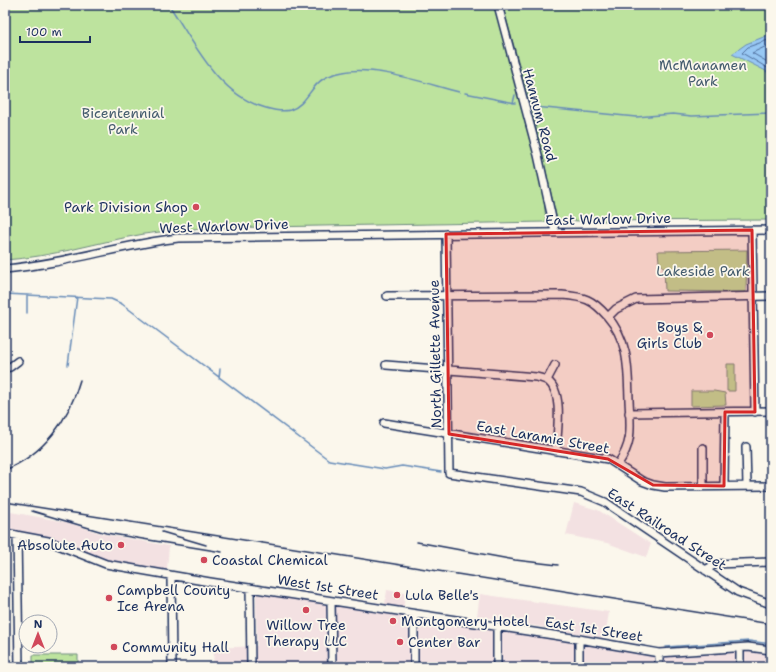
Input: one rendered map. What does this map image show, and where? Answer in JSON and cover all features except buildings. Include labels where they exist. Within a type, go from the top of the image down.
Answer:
[{"type":"street","name":"Hannum Road","points":[[500,5],[538,155],[555,232]]},
{"type":"street","points":[[752,230],[755,412]]},
{"type":"street","name":"East Warlow Drive","points":[[446,234],[771,230]]},
{"type":"street","name":"West Warlow Drive","points":[[5,269],[50,263],[129,246],[178,238],[446,234]]},
{"type":"street","name":"North Gillette Avenue","points":[[446,234],[449,473]]},
{"type":"street","points":[[387,296],[562,295],[580,297],[594,303],[608,317],[621,335],[625,347],[630,440],[625,454],[618,464]]},
{"type":"street","points":[[608,317],[627,302],[636,299],[771,296]]},
{"type":"street","points":[[5,368],[10,368],[18,361]]},
{"type":"street","points":[[386,365],[536,377],[547,380],[555,388],[558,400],[556,451]]},
{"type":"street","points":[[547,380],[555,365]]},
{"type":"street","points":[[629,413],[771,411]]},
{"type":"street","points":[[724,486],[725,412]]},
{"type":"street","name":"East Laramie Street","points":[[384,423],[608,460],[618,464],[642,481],[653,485],[771,486]]},
{"type":"street","points":[[703,448],[704,486]]},
{"type":"street","points":[[746,448],[747,486]]},
{"type":"street","name":"East Railroad Street","points":[[449,473],[581,492],[605,502],[738,592],[771,604]]},
{"type":"street","name":"West 1st Street","points":[[5,533],[48,541],[106,564],[171,576],[414,614]]},
{"type":"street","points":[[17,535],[19,667]]},
{"type":"street","points":[[705,570],[716,564],[771,562]]},
{"type":"street","points":[[171,576],[172,667]]},
{"type":"street","points":[[250,588],[251,667]]},
{"type":"street","points":[[331,601],[332,667]]},
{"type":"street","points":[[414,614],[414,667]]},
{"type":"street","name":"East 1st Street","points":[[414,614],[659,653],[740,648],[771,650]]},
{"type":"street","points":[[497,627],[498,667]]},
{"type":"street","points":[[578,639],[579,667]]},
{"type":"street","points":[[740,648],[740,667]]},
{"type":"street","points":[[659,653],[659,667]]},
{"type":"highlighted area","points":[[752,230],[755,412],[725,412],[724,486],[653,485],[608,459],[449,434],[446,234]]},
{"type":"shaded area","points":[[574,503],[598,510],[651,544],[646,557],[607,543],[566,535]]},
{"type":"shaded area","points":[[5,511],[66,522],[103,534],[169,546],[167,570],[106,560],[51,537],[5,529]]},
{"type":"shaded area","points":[[387,590],[405,593],[403,615],[664,656],[748,651],[771,654],[771,667],[213,667],[214,648],[257,646],[257,591],[384,611]]},
{"type":"shaded area","points":[[480,594],[609,612],[605,638],[477,616]]},
{"type":"green space","name":"Bicentennial Park","points":[[5,5],[495,6],[533,149],[544,199],[546,222],[193,229],[144,234],[58,253],[5,260]]},
{"type":"green space","name":"McManamen Park","points":[[524,5],[771,5],[771,220],[557,220],[533,114],[504,11]]},
{"type":"green space","name":"Lakeside Park","points":[[747,250],[746,292],[665,291],[664,268],[659,262],[658,251]]},
{"type":"green space","points":[[727,364],[735,364],[735,391],[727,391]]},
{"type":"green space","points":[[691,391],[714,391],[725,393],[726,405],[691,406]]},
{"type":"green space","points":[[33,655],[78,655],[78,667],[33,667]]},
{"type":"water","points":[[771,34],[771,77],[766,71],[732,54],[746,44]]},
{"type":"waterway","points":[[169,5],[198,51],[221,80],[234,92],[249,101],[266,108],[281,111],[287,111],[295,108],[319,82],[330,76],[343,72],[370,71],[385,73],[459,92]]},
{"type":"waterway","points":[[465,93],[515,103]]},
{"type":"waterway","points":[[513,103],[515,95]]},
{"type":"waterway","points":[[535,107],[636,117],[673,114],[692,116],[771,113]]},
{"type":"waterway","points":[[5,294],[111,299],[122,304],[329,460],[385,469],[402,466],[441,472]]},
{"type":"waterway","points":[[27,295],[27,313]]},
{"type":"waterway","points":[[68,365],[77,297]]},
{"type":"waterway","points":[[219,378],[220,369]]},
{"type":"waterway","points":[[666,647],[749,641],[771,644]]},
{"type":"railway","points":[[5,470],[32,455],[53,434],[69,409],[80,380]]},
{"type":"railway","points":[[5,502],[771,624]]},
{"type":"railway","points":[[32,511],[106,533],[222,552]]},
{"type":"railway","points":[[162,532],[206,545]]},
{"type":"railway","points":[[417,542],[515,560],[558,565]]},
{"type":"place","name":"Park Division Shop","points":[[196,207]]},
{"type":"place","name":"Boys & Girls Club","points":[[710,335]]},
{"type":"place","name":"Absolute Auto","points":[[121,545]]},
{"type":"place","name":"Coastal Chemical","points":[[204,560]]},
{"type":"place","name":"Lula Belle's","points":[[397,595]]},
{"type":"place","name":"Campbell County Ice Arena","points":[[109,598]]},
{"type":"place","name":"Willow Tree Therapy LLC","points":[[306,610]]},
{"type":"place","name":"Montgomery Hotel","points":[[393,621]]},
{"type":"place","name":"Center Bar","points":[[400,642]]},
{"type":"place","name":"Community Hall","points":[[114,647]]}]
